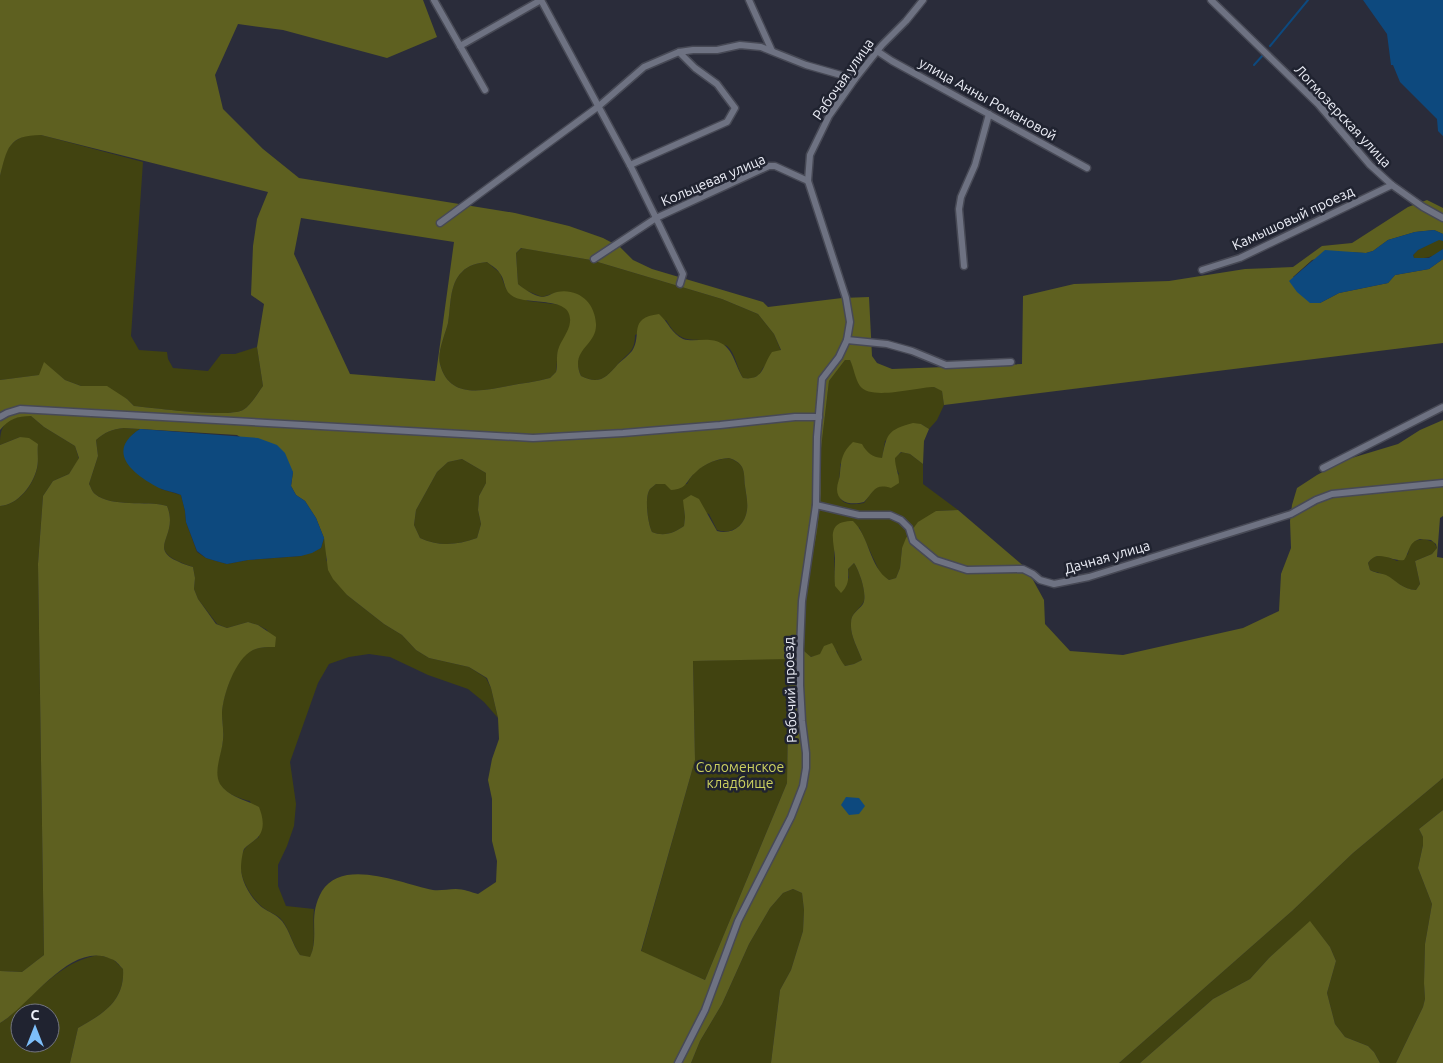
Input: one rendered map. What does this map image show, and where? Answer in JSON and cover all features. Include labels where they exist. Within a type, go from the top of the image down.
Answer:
[{"type":"street","points":[[434,0],[485,90]]},
{"type":"street","points":[[460,46],[541,0]]},
{"type":"street","name":"Кольцевая улица","points":[[541,0],[599,106],[656,218]]},
{"type":"street","points":[[749,0],[772,51]]},
{"type":"street","name":"Рабочая улица","points":[[847,340],[850,322],[846,298],[808,181],[810,155],[829,116],[855,79],[877,51],[923,0]]},
{"type":"street","name":"Логмозерская улица","points":[[1211,0],[1318,104],[1370,165],[1392,185],[1423,207],[1443,218]]},
{"type":"street","points":[[440,223],[599,106],[644,67],[678,52],[717,50],[740,45],[761,47],[806,65],[855,79]]},
{"type":"street","name":"улица Анны Романовой","points":[[877,51],[1087,168]]},
{"type":"street","points":[[630,165],[727,122],[735,108],[717,84],[695,68],[678,52]]},
{"type":"street","points":[[964,266],[959,209],[961,197],[975,165],[989,114]]},
{"type":"street","name":"Кольцевая улица","points":[[594,260],[656,218],[769,166],[775,166],[808,181]]},
{"type":"street","name":"Камышовый проезд","points":[[1202,270],[1240,258],[1392,185]]},
{"type":"street","points":[[656,218],[683,274],[680,284]]},
{"type":"street","points":[[847,340],[887,344],[912,351],[946,365],[1011,362]]},
{"type":"street","name":"Рабочий проезд","points":[[678,1063],[705,1010],[738,921],[791,817],[803,786],[806,753],[800,685],[802,601],[816,506],[822,380],[839,357],[847,340]]},
{"type":"street","points":[[1323,468],[1443,407]]},
{"type":"street","points":[[0,417],[20,409],[532,438],[623,433],[795,417],[819,417]]},
{"type":"street","name":"Дачная улица","points":[[816,506],[859,515],[890,515],[901,520],[909,528],[913,541],[936,560],[967,570],[1023,569],[1040,580],[1054,584],[1089,576],[1291,514],[1316,500],[1332,494],[1443,484]]},
{"type":"green space","points":[[27,135],[41,135],[143,162],[131,336],[139,350],[167,352],[168,359],[173,368],[208,371],[221,354],[235,354],[257,347],[263,386],[246,408],[235,412],[222,413],[190,412],[134,406],[127,399],[98,386],[81,386],[65,380],[44,363],[40,375],[0,380],[0,176],[5,156],[10,146]]},
{"type":"green space","points":[[1439,239],[1443,241],[1443,249],[1440,252],[1430,257],[1414,258],[1413,255],[1418,250]]},
{"type":"green space","points":[[522,248],[591,260],[722,299],[758,314],[774,334],[781,351],[763,368],[759,375],[751,379],[743,378],[727,346],[711,341],[684,338],[672,329],[666,320],[635,335],[634,345],[630,352],[602,379],[587,379],[581,376],[578,359],[592,337],[558,292],[542,297],[525,290],[518,284],[516,253]]},
{"type":"green space","points":[[487,262],[500,273],[506,289],[528,301],[562,305],[569,311],[571,319],[570,328],[558,351],[556,372],[550,378],[488,390],[468,390],[459,388],[451,383],[444,375],[439,359],[455,283],[467,268]]},
{"type":"green space","points":[[845,360],[850,360],[859,384],[934,387],[942,390],[944,405],[937,420],[929,429],[921,424],[885,441],[882,459],[873,457],[866,452],[840,464],[839,494],[841,499],[845,503],[864,503],[874,489],[899,474],[895,466],[895,457],[902,452],[910,454],[923,464],[923,484],[958,510],[936,511],[902,548],[900,568],[896,578],[889,580],[881,575],[859,527],[834,551],[835,586],[849,578],[848,569],[854,563],[864,589],[863,603],[853,614],[851,620],[853,637],[862,660],[845,666],[839,660],[837,651],[811,657],[804,651],[806,589],[821,494],[821,449],[829,381]]},
{"type":"green space","points":[[22,416],[31,416],[44,427],[75,446],[79,459],[69,474],[53,481],[43,496],[38,564],[44,955],[22,972],[0,971],[0,506],[7,505],[21,496],[31,483],[37,468],[38,444],[20,437],[0,445],[4,425]]},
{"type":"green space","points":[[124,428],[140,429],[132,435],[161,489],[181,495],[186,522],[197,552],[206,558],[227,564],[248,560],[301,556],[321,548],[324,538],[327,550],[326,560],[347,595],[384,624],[402,635],[416,650],[429,658],[469,667],[486,678],[491,688],[498,718],[484,702],[468,689],[428,675],[390,657],[369,654],[349,657],[329,664],[318,683],[290,762],[296,804],[294,826],[278,865],[278,886],[286,906],[314,909],[314,940],[310,958],[300,955],[280,918],[260,905],[243,880],[240,865],[241,857],[245,848],[259,837],[250,801],[226,791],[219,783],[216,774],[223,740],[222,707],[233,674],[241,659],[252,650],[275,647],[267,630],[258,625],[248,622],[227,628],[217,624],[198,599],[194,589],[193,567],[177,561],[168,555],[164,549],[170,518],[167,506],[110,501],[93,492],[89,484],[98,456],[96,440],[109,431]]},
{"type":"green space","points":[[729,458],[735,460],[744,471],[747,507],[746,516],[741,525],[733,530],[717,530],[709,514],[684,508],[684,526],[669,534],[652,532],[647,504],[650,489],[656,484],[687,484],[694,473],[704,465]]},
{"type":"green space","points":[[462,459],[486,473],[486,483],[479,496],[478,510],[481,524],[477,538],[441,544],[420,538],[414,525],[416,510],[437,472],[448,462]]},
{"type":"green space","points":[[1424,539],[1434,542],[1437,548],[1432,554],[1415,561],[1420,584],[1416,590],[1406,588],[1386,576],[1370,570],[1368,563],[1373,557],[1383,555],[1397,561],[1408,554],[1409,547],[1413,541]]},
{"type":"green space","name":"Соломенское кладбище","points":[[789,658],[787,783],[705,980],[641,952],[695,760],[693,661]]},
{"type":"green space","points":[[1443,778],[1443,810],[1419,829],[1423,837],[1423,845],[1418,868],[1432,904],[1425,944],[1425,999],[1396,1063],[1380,1063],[1368,1046],[1345,1037],[1335,1024],[1327,993],[1336,961],[1330,947],[1310,922],[1269,958],[1250,979],[1213,999],[1140,1063],[1119,1063],[1292,911],[1353,853]]},
{"type":"green space","points":[[793,889],[802,893],[804,910],[803,931],[791,970],[780,990],[771,1063],[691,1063],[700,1041],[722,1004],[749,944],[770,908],[783,893]]},
{"type":"green space","points":[[99,955],[113,959],[123,969],[123,980],[120,990],[111,1005],[104,1012],[78,1028],[70,1063],[0,1063],[0,1023],[10,1015],[10,1053],[60,1053],[60,1003],[23,1003],[66,967]]},
{"type":"shaded area","points":[[0,0],[423,0],[437,37],[387,58],[283,30],[238,24],[215,75],[223,109],[263,149],[299,178],[515,213],[569,226],[603,238],[620,247],[633,260],[652,269],[763,302],[768,307],[842,298],[869,297],[872,356],[877,363],[892,369],[1022,364],[1023,296],[1074,284],[1169,281],[1245,269],[1293,267],[1322,246],[1352,243],[1408,207],[1427,200],[1443,208],[1443,234],[1434,230],[1415,232],[1388,240],[1373,251],[1366,253],[1346,252],[1312,260],[1293,277],[1320,303],[1339,293],[1388,283],[1395,275],[1429,269],[1443,259],[1443,343],[944,405],[942,391],[934,387],[884,393],[866,390],[858,383],[850,360],[845,360],[829,381],[821,449],[821,494],[817,531],[806,589],[804,651],[811,657],[820,654],[824,646],[832,643],[845,666],[862,660],[853,637],[851,620],[853,614],[863,604],[864,589],[854,563],[848,569],[848,583],[841,593],[835,586],[833,533],[838,524],[853,521],[863,535],[877,568],[889,580],[896,578],[906,538],[918,522],[936,511],[958,510],[1027,569],[1044,600],[1045,624],[1070,651],[1123,655],[1243,628],[1279,611],[1281,574],[1291,548],[1290,521],[1297,488],[1345,460],[1398,444],[1420,430],[1443,420],[1443,516],[1440,518],[1437,557],[1443,558],[1443,778],[1353,853],[1292,911],[1119,1063],[771,1063],[780,990],[791,970],[803,931],[804,910],[802,893],[793,889],[783,893],[770,908],[749,944],[722,1004],[700,1041],[691,1063],[70,1063],[78,1028],[104,1012],[111,1005],[120,990],[123,980],[123,969],[111,959],[96,956],[81,959],[66,966],[25,1003],[10,1003],[10,1016],[0,1023],[0,971],[22,972],[44,955],[38,564],[43,496],[53,481],[69,474],[79,458],[75,446],[44,427],[31,416],[14,419],[0,430],[0,380],[39,375],[44,362],[65,380],[81,386],[107,386],[134,406],[207,413],[235,412],[246,408],[263,386],[257,347],[264,304],[251,295],[253,246],[257,219],[268,192],[41,135],[15,141],[7,151],[0,176]],"holes":[[[301,218],[454,242],[435,381],[350,374],[294,254]],[[521,248],[591,260],[722,299],[758,314],[774,334],[781,350],[772,352],[759,375],[743,378],[728,349],[723,345],[710,340],[683,339],[676,334],[659,314],[649,316],[639,323],[632,351],[610,373],[602,379],[587,379],[581,376],[578,360],[595,331],[596,324],[593,310],[584,299],[572,292],[557,292],[542,297],[526,290],[518,284],[516,253]],[[487,262],[498,271],[507,291],[511,295],[527,300],[557,304],[569,313],[570,322],[567,333],[558,350],[556,372],[550,378],[488,390],[468,390],[459,388],[444,375],[439,359],[455,283],[464,270],[470,266]],[[124,428],[237,435],[293,472],[291,486],[296,495],[305,501],[316,518],[324,538],[328,570],[347,595],[384,624],[402,635],[416,650],[429,658],[469,667],[487,678],[498,718],[499,739],[492,759],[488,780],[492,799],[492,841],[497,861],[496,882],[478,894],[459,889],[433,890],[374,876],[358,874],[344,876],[332,881],[322,891],[315,909],[313,949],[310,957],[300,955],[282,921],[255,900],[248,890],[241,873],[244,849],[261,832],[262,819],[259,807],[228,792],[220,784],[217,774],[223,740],[223,705],[231,678],[241,661],[253,650],[275,647],[276,637],[258,625],[248,622],[227,628],[216,624],[198,599],[194,589],[193,567],[177,561],[168,555],[164,549],[170,518],[167,506],[110,501],[93,492],[89,484],[98,456],[96,440],[106,433]],[[729,458],[740,464],[744,474],[747,507],[746,516],[741,525],[728,532],[717,531],[699,499],[691,495],[683,500],[684,526],[669,534],[652,532],[647,504],[650,489],[656,484],[665,484],[671,490],[681,488],[692,475],[707,464]],[[462,459],[486,473],[486,483],[479,496],[478,510],[481,524],[477,538],[441,544],[420,538],[414,525],[416,510],[437,472],[448,462]],[[1416,540],[1431,540],[1436,544],[1437,548],[1432,554],[1415,561],[1420,584],[1416,590],[1411,590],[1386,575],[1370,570],[1368,563],[1376,556],[1404,560],[1413,542]],[[789,659],[787,783],[705,980],[641,951],[695,760],[693,661]]]},
{"type":"shaded area","points":[[913,423],[921,424],[929,429],[924,441],[923,464],[910,454],[901,452],[895,458],[899,483],[891,488],[881,487],[875,489],[864,502],[851,503],[840,498],[837,489],[841,464],[844,453],[849,446],[853,442],[862,444],[870,454],[882,458],[885,443],[890,434],[898,428]]},
{"type":"shaded area","points":[[20,437],[29,438],[38,444],[37,468],[32,481],[24,493],[13,502],[0,506],[0,445]]},
{"type":"shaded area","points":[[1443,810],[1443,1063],[1396,1063],[1425,999],[1425,944],[1432,904],[1418,868],[1423,845],[1423,837],[1419,829]]},
{"type":"shaded area","points":[[1310,921],[1330,947],[1336,961],[1327,993],[1335,1024],[1345,1037],[1368,1046],[1380,1063],[1140,1063],[1213,999],[1250,979],[1269,958]]},
{"type":"water","points":[[1363,0],[1443,0],[1443,136],[1438,131],[1437,119],[1400,82],[1393,65],[1391,65],[1387,34]]},
{"type":"water","points":[[1434,230],[1443,234],[1443,241],[1439,240],[1418,250],[1413,255],[1414,258],[1429,258],[1443,249],[1443,259],[1429,269],[1395,275],[1388,283],[1339,293],[1320,303],[1310,303],[1297,292],[1289,281],[1325,250],[1366,253],[1373,251],[1388,240],[1415,232]]},
{"type":"water","points":[[140,429],[258,438],[277,445],[285,453],[293,472],[291,486],[296,495],[305,501],[316,518],[324,538],[321,548],[301,556],[248,560],[227,564],[206,558],[197,551],[186,522],[181,495],[159,488],[140,477],[127,462],[124,446],[129,438]]},
{"type":"water","points":[[846,797],[859,798],[865,806],[859,814],[849,815],[841,805]]},
{"type":"waterway","points":[[1270,46],[1308,0]]},
{"type":"waterway","points":[[1254,65],[1264,54]]}]
